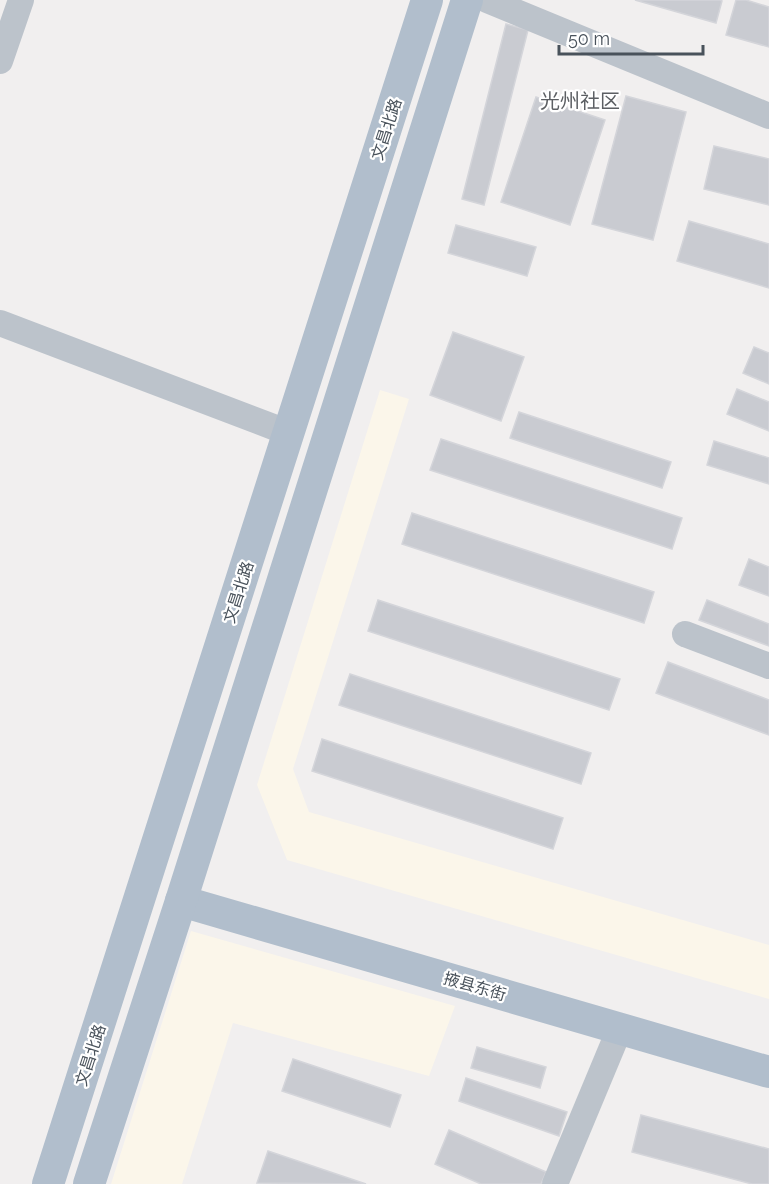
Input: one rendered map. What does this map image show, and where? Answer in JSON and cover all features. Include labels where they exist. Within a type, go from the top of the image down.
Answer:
[{"type":"main road","name":"文昌北路","points":[[48,1184],[427,0]]},
{"type":"main road","points":[[89,1184],[181,901],[466,0]]},
{"type":"main road","name":"掖县东街","points":[[181,901],[769,1072]]},
{"type":"street","points":[[0,61],[21,0]]},
{"type":"street","points":[[487,0],[769,116]]},
{"type":"street","points":[[0,323],[289,433]]},
{"type":"street","points":[[685,634],[769,666]]},
{"type":"street","points":[[555,1184],[620,1028]]},
{"type":"shaded area","points":[[380,390],[409,399],[293,769],[309,812],[769,945],[769,999],[287,860],[257,785]]},
{"type":"shaded area","points":[[191,931],[455,1006],[429,1076],[233,1023],[182,1184],[111,1184]]},
{"type":"building","points":[[635,0],[720,0],[722,1],[716,23]]},
{"type":"building","points":[[736,0],[746,0],[769,7],[769,47],[726,35]]},
{"type":"building","points":[[506,24],[528,30],[484,205],[462,199]]},
{"type":"building","points":[[626,96],[686,112],[653,240],[592,224]]},
{"type":"building","points":[[536,97],[605,120],[570,225],[501,202]]},
{"type":"building","points":[[714,146],[769,159],[769,205],[704,189]]},
{"type":"building","points":[[689,221],[769,244],[769,288],[677,261]]},
{"type":"building","points":[[456,225],[536,247],[527,276],[448,253]]},
{"type":"building","points":[[453,332],[524,357],[501,421],[430,395]]},
{"type":"building","points":[[754,347],[769,353],[769,384],[743,373]]},
{"type":"building","points":[[737,389],[769,402],[769,431],[727,414]]},
{"type":"building","points":[[519,412],[671,462],[662,488],[510,438]]},
{"type":"building","points":[[441,439],[682,518],[672,549],[430,470]]},
{"type":"building","points":[[714,441],[769,458],[769,484],[707,465]]},
{"type":"building","points":[[412,513],[654,592],[644,623],[402,544]]},
{"type":"building","points":[[749,559],[769,567],[769,596],[739,585]]},
{"type":"building","points":[[378,600],[620,679],[609,710],[368,631]]},
{"type":"building","points":[[707,600],[769,624],[769,646],[699,620]]},
{"type":"building","points":[[668,662],[769,700],[769,735],[656,693]]},
{"type":"building","points":[[350,674],[591,753],[581,784],[339,705]]},
{"type":"building","points":[[322,739],[563,818],[553,849],[312,771]]},
{"type":"building","points":[[477,1047],[546,1067],[540,1088],[471,1068]]},
{"type":"building","points":[[293,1059],[401,1095],[390,1127],[282,1091]]},
{"type":"building","points":[[466,1078],[567,1112],[559,1136],[459,1101]]},
{"type":"building","points":[[641,1115],[769,1149],[769,1184],[752,1184],[632,1152]]},
{"type":"building","points":[[449,1130],[546,1172],[541,1184],[481,1184],[435,1164]]},
{"type":"building","points":[[268,1151],[366,1184],[257,1183]]},
{"type":"district","name":"光州社区","points":[[580,101]]}]
